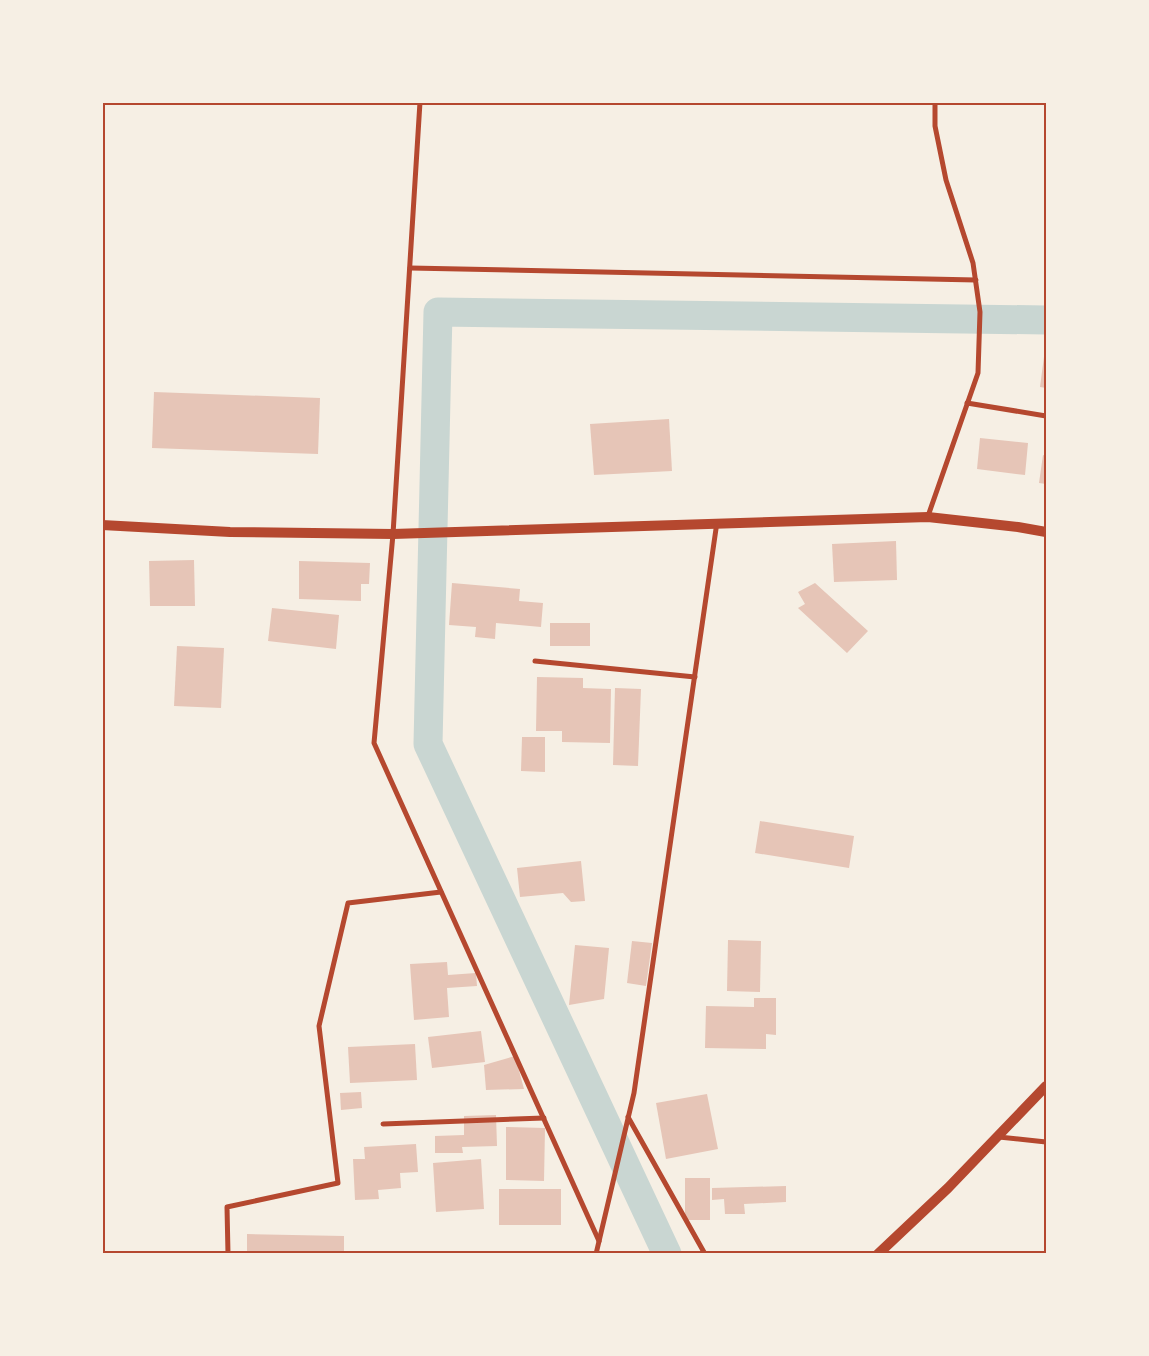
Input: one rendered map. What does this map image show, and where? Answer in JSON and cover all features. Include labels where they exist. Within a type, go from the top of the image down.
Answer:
[{"type":"main road","points":[[102,525],[230,532],[393,534],[717,522],[928,517],[1046,532]]},
{"type":"main road","points":[[878,1254],[999,1137],[1046,1086]]},
{"type":"street","points":[[420,102],[393,534],[374,743],[599,1241]]},
{"type":"street","points":[[928,517],[978,373],[980,312],[973,263],[946,180],[935,126],[935,102]]},
{"type":"street","points":[[410,268],[976,280]]},
{"type":"street","points":[[967,403],[1046,416]]},
{"type":"street","points":[[596,1254],[634,1093],[717,522]]},
{"type":"street","points":[[535,661],[695,677]]},
{"type":"street","points":[[228,1254],[228,1207],[338,1183],[319,1026],[348,903],[441,892]]},
{"type":"street","points":[[628,1116],[705,1254]]},
{"type":"street","points":[[382,1124],[544,1118]]},
{"type":"street","points":[[999,1137],[1046,1142]]},
{"type":"building","points":[[1046,349],[1046,388],[1040,387]]},
{"type":"building","points":[[154,392],[320,398],[318,454],[152,448]]},
{"type":"building","points":[[669,419],[672,471],[594,475],[590,424]]},
{"type":"building","points":[[980,438],[1028,443],[1025,475],[977,469]]},
{"type":"building","points":[[1043,455],[1046,456],[1046,484],[1039,483]]},
{"type":"building","points":[[896,541],[897,580],[834,582],[832,544]]},
{"type":"building","points":[[194,560],[195,606],[150,606],[149,561]]},
{"type":"building","points":[[299,561],[370,563],[369,584],[361,584],[361,601],[299,599]]},
{"type":"building","points":[[452,583],[520,589],[519,601],[543,603],[541,627],[496,623],[495,639],[475,637],[476,627],[449,625]]},
{"type":"building","points":[[815,583],[868,631],[847,653],[798,608],[805,604],[798,592]]},
{"type":"building","points":[[272,608],[339,615],[336,649],[268,641]]},
{"type":"building","points":[[550,623],[590,623],[590,646],[550,646]]},
{"type":"building","points":[[177,646],[224,648],[221,708],[174,706]]},
{"type":"building","points":[[537,677],[583,678],[583,688],[611,689],[610,743],[562,742],[562,731],[536,731]]},
{"type":"building","points":[[615,688],[641,689],[638,766],[613,765]]},
{"type":"building","points":[[522,737],[545,737],[545,772],[521,771]]},
{"type":"building","points":[[760,821],[854,836],[849,868],[755,853]]},
{"type":"building","points":[[581,861],[585,901],[571,902],[563,893],[520,897],[517,868]]},
{"type":"building","points":[[728,940],[761,941],[760,992],[727,991]]},
{"type":"building","points":[[632,941],[652,943],[646,986],[627,983]]},
{"type":"building","points":[[575,945],[609,948],[604,999],[569,1005]]},
{"type":"building","points":[[447,962],[448,975],[476,973],[477,986],[447,988],[449,1017],[414,1020],[410,964]]},
{"type":"building","points":[[754,998],[776,998],[776,1035],[766,1034],[766,1049],[705,1048],[706,1006],[754,1007]]},
{"type":"building","points":[[481,1031],[485,1062],[432,1068],[428,1037]]},
{"type":"building","points":[[415,1044],[417,1080],[350,1083],[348,1047]]},
{"type":"building","points":[[515,1056],[524,1089],[486,1090],[484,1065]]},
{"type":"building","points":[[361,1092],[362,1108],[341,1110],[340,1093]]},
{"type":"building","points":[[707,1094],[718,1149],[666,1159],[656,1103]]},
{"type":"building","points":[[496,1115],[497,1146],[462,1147],[463,1153],[435,1153],[435,1136],[464,1135],[464,1116]]},
{"type":"building","points":[[506,1127],[545,1128],[544,1181],[506,1180]]},
{"type":"building","points":[[416,1144],[418,1172],[400,1173],[401,1188],[378,1190],[379,1199],[355,1200],[353,1159],[365,1159],[364,1147]]},
{"type":"building","points":[[481,1159],[484,1209],[436,1212],[433,1163]]},
{"type":"building","points":[[685,1178],[710,1178],[710,1220],[685,1220]]},
{"type":"building","points":[[786,1186],[786,1202],[744,1204],[745,1214],[725,1214],[724,1199],[712,1200],[712,1188]]},
{"type":"building","points":[[499,1189],[561,1189],[561,1225],[499,1225]]},
{"type":"building","points":[[247,1234],[344,1236],[344,1254],[247,1254]]},
{"type":"waterway","points":[[667,1254],[428,744],[438,312],[1046,320]]}]
